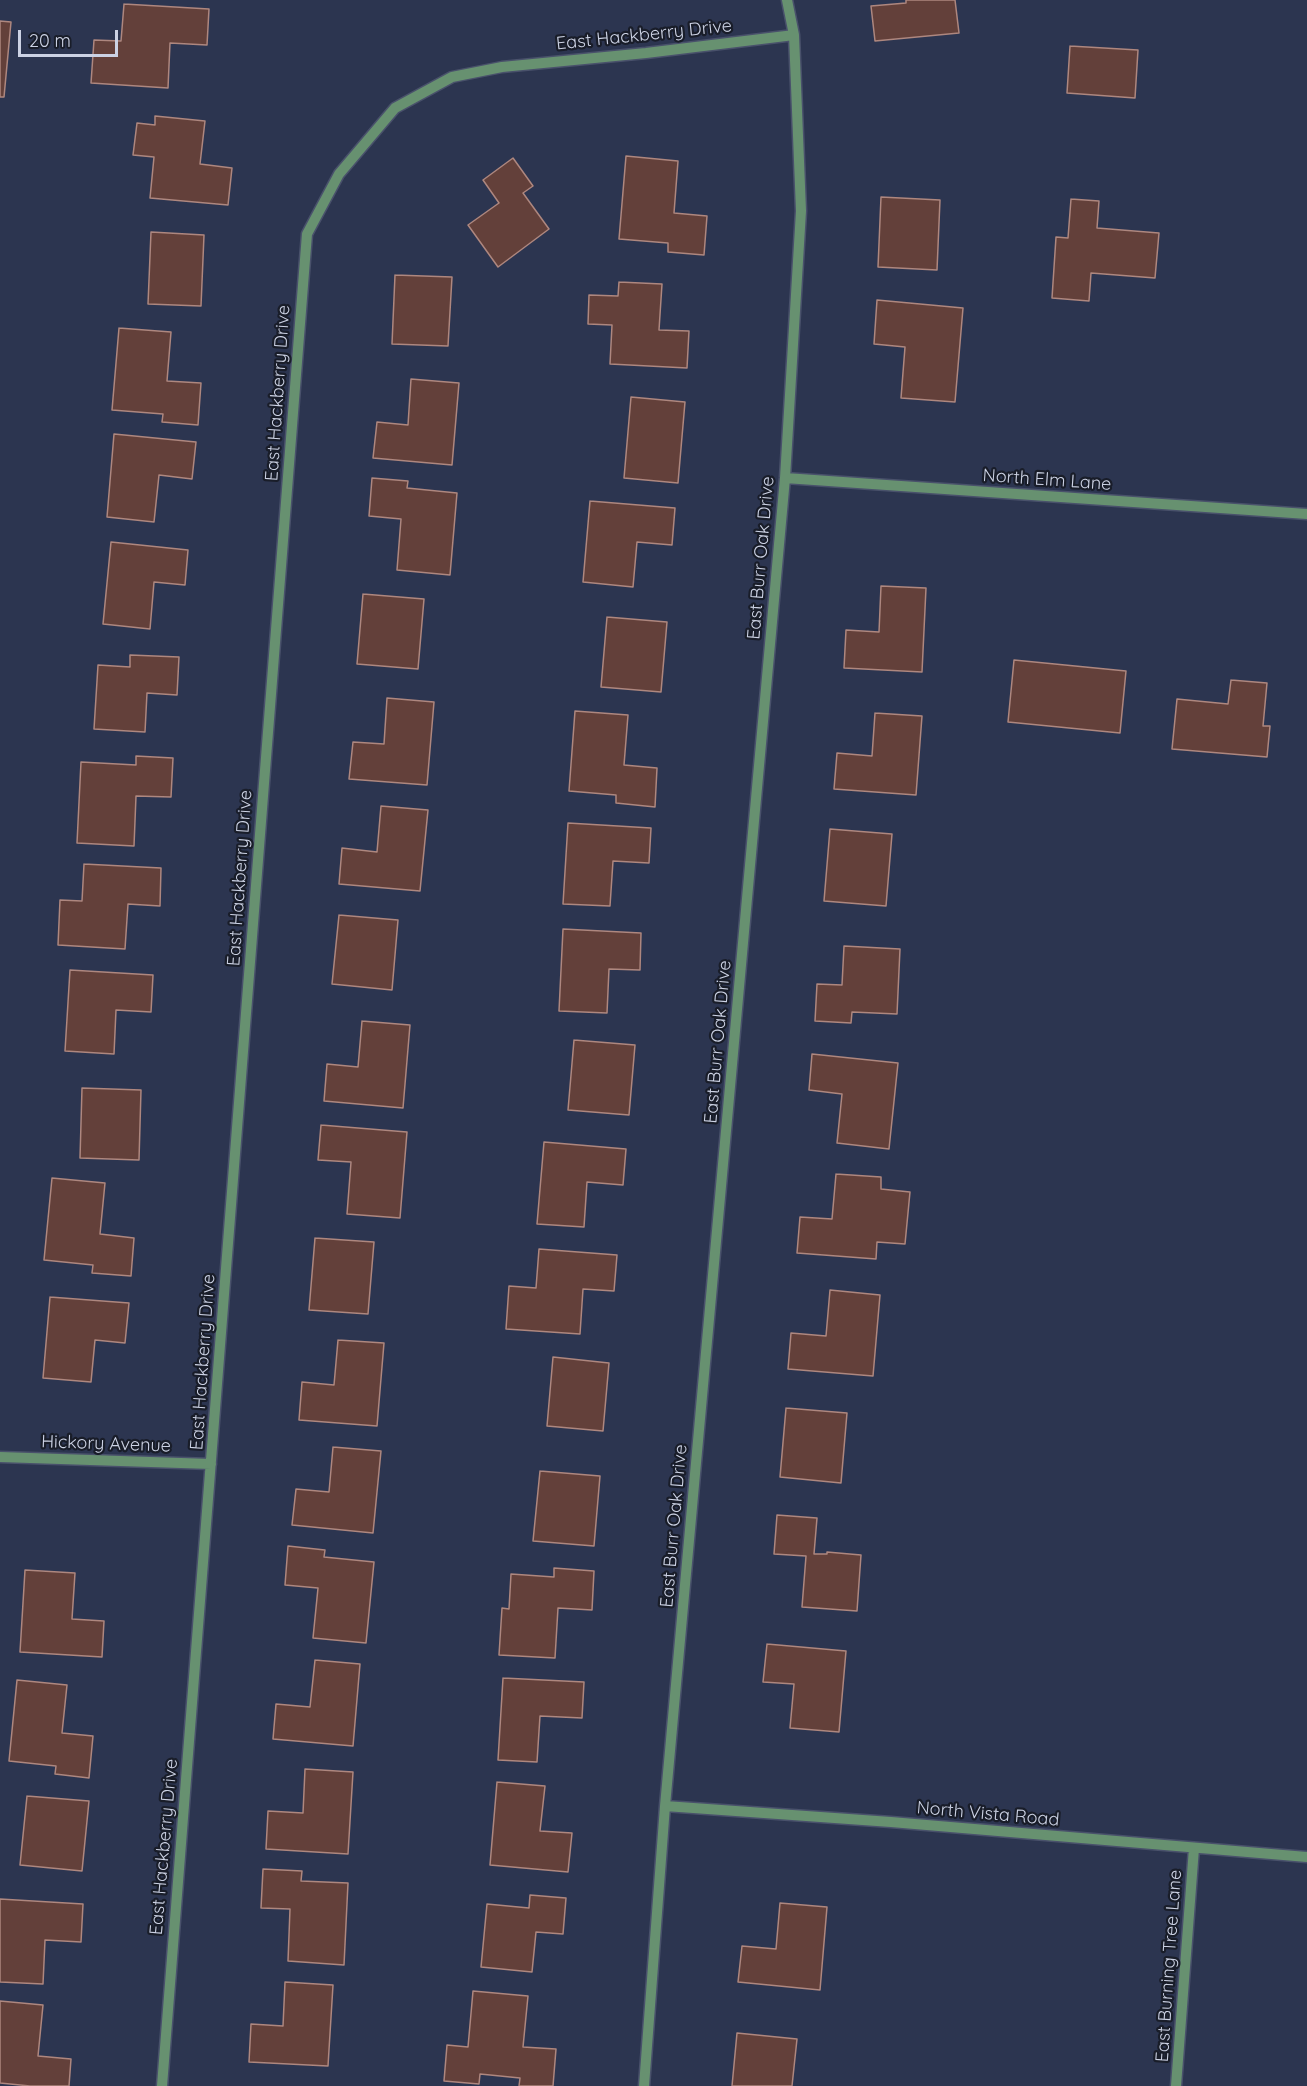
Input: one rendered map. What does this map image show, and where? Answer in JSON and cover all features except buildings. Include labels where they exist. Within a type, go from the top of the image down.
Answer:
[{"type":"street","name":"East Burr Oak Drive","points":[[644,2086],[665,1806],[785,478],[801,211],[794,35],[788,0]]},
{"type":"street","name":"East Hackberry Drive","points":[[162,2086],[307,234],[339,174],[395,108],[452,77],[502,67],[794,35]]},
{"type":"street","name":"North Elm Lane","points":[[785,478],[1307,514]]},
{"type":"street","name":"Hickory Avenue","points":[[0,1457],[211,1464]]},
{"type":"street","name":"North Vista Road","points":[[665,1806],[891,1822],[1307,1857]]},
{"type":"street","name":"East Burning Tree Lane","points":[[1176,2086],[1194,1848]]}]
